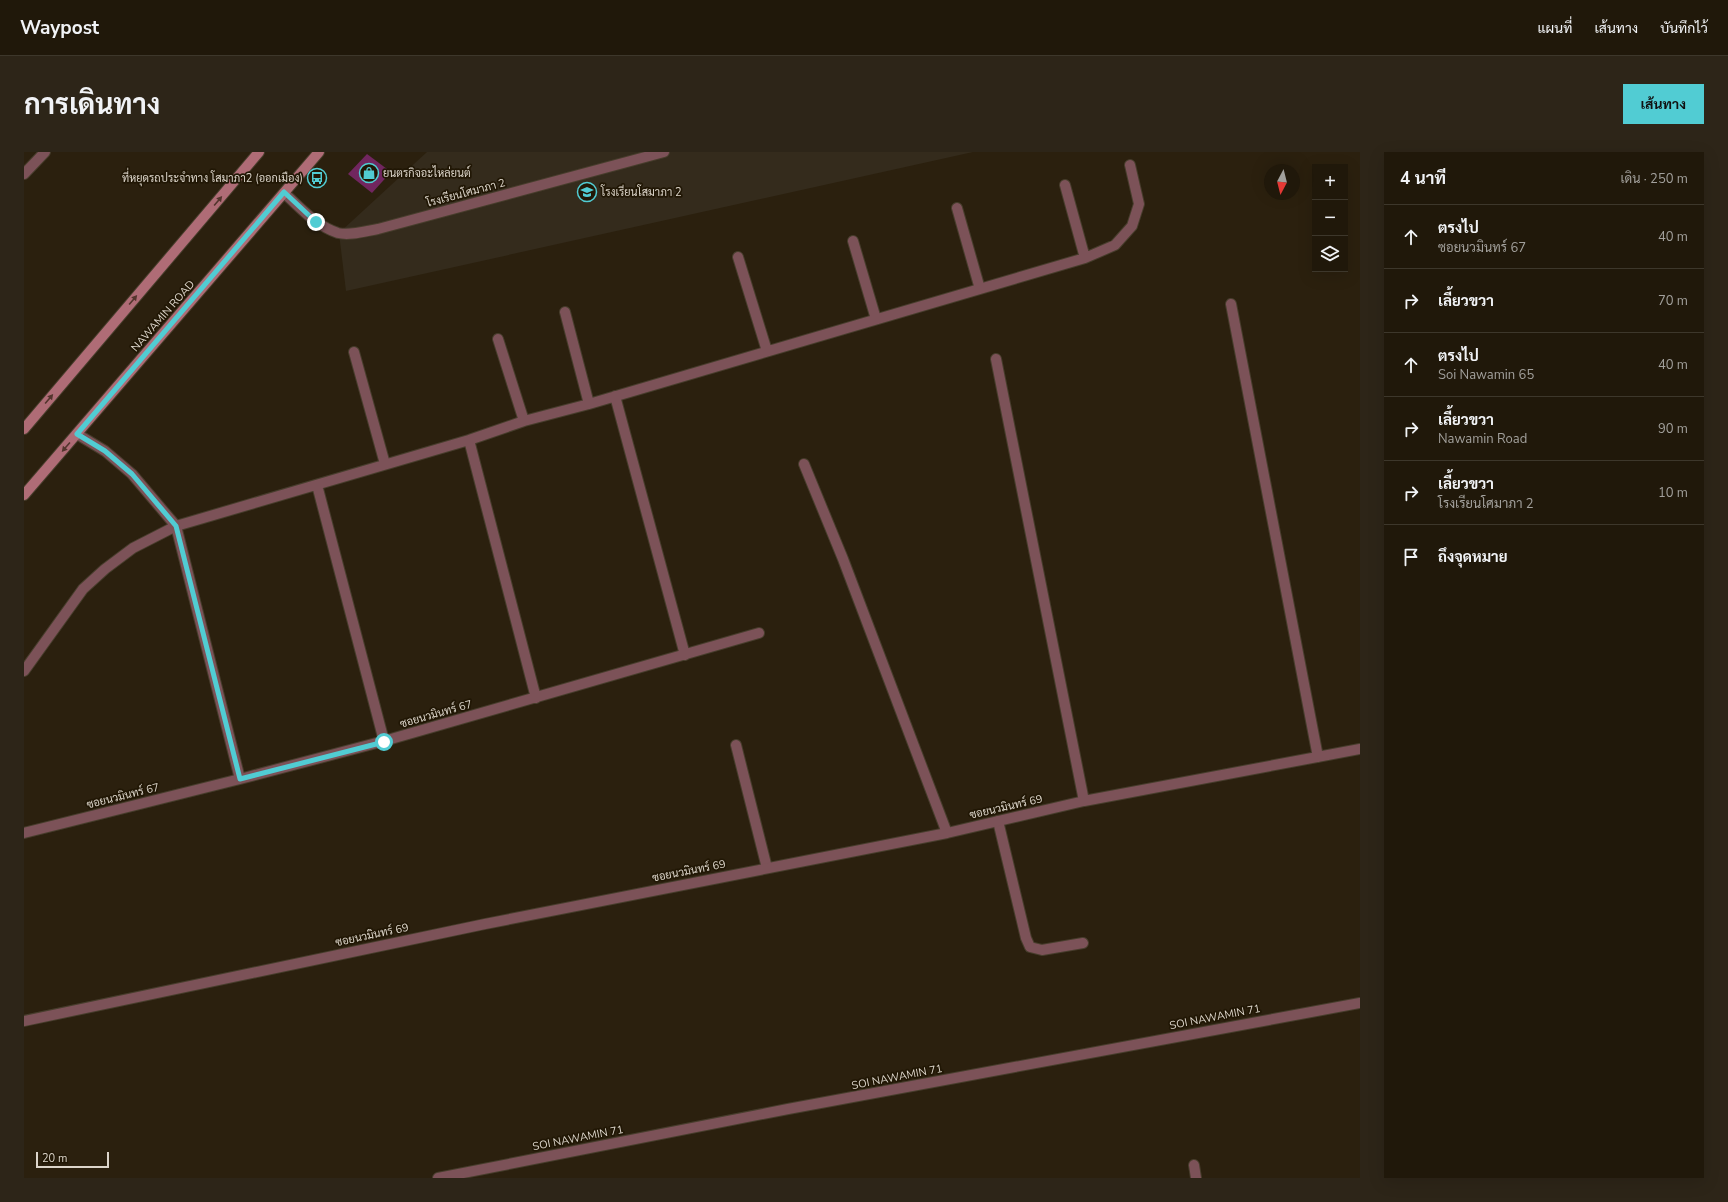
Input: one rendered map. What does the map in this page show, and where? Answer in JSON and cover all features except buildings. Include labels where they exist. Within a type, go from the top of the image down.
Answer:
[{"type":"main road","points":[[24,429],[259,152]]},
{"type":"main road","name":"NAWAMIN ROAD","points":[[24,495],[319,152]]},
{"type":"street","points":[[24,174],[45,152]]},
{"type":"street","name":"โรงเรียนโศมาภา 2","points":[[284,192],[316,222],[339,233],[358,233],[378,229],[664,152]]},
{"type":"street","points":[[24,671],[83,589],[105,568],[133,548],[176,526],[469,440],[524,421],[589,404],[1084,258],[1115,245],[1132,226],[1139,204],[1130,165]]},
{"type":"street","points":[[1064,185],[1084,258]]},
{"type":"street","points":[[957,208],[980,289]]},
{"type":"street","points":[[854,241],[876,320]]},
{"type":"street","points":[[738,257],[767,351]]},
{"type":"street","points":[[1231,304],[1318,757]]},
{"type":"street","points":[[565,312],[589,404]]},
{"type":"street","points":[[498,339],[524,421]]},
{"type":"street","points":[[354,352],[385,464]]},
{"type":"street","points":[[996,359],[1084,801]]},
{"type":"street","points":[[615,396],[685,655]]},
{"type":"street","points":[[77,434],[105,451],[132,474],[176,526],[240,779]]},
{"type":"street","points":[[469,440],[536,698]]},
{"type":"street","points":[[804,464],[846,566],[947,833]]},
{"type":"street","points":[[317,485],[384,742]]},
{"type":"street","name":"ซอยนวมินทร์ 67","points":[[24,833],[384,742],[759,633]]},
{"type":"street","points":[[736,745],[767,868]]},
{"type":"street","name":"ซอยนวมินทร์ 69","points":[[24,1021],[485,924],[947,833],[1084,801],[1360,749]]},
{"type":"street","points":[[998,821],[1026,938],[1030,947],[1042,950],[1083,943]]},
{"type":"street","name":"SOI NAWAMIN 71","points":[[438,1178],[788,1109],[1360,1003]]},
{"type":"street","points":[[1194,1165],[1196,1178]]},
{"type":"shaded area","name":"โรงเรียนโสมาภา 2","points":[[427,152],[973,152],[346,291],[339,233]]},
{"type":"place","name":"ยนตรกิจอะไหล่ยนต์","points":[[369,173]]},
{"type":"place","name":"ที่หยุดรถประจำทาง โสมาภา2 (ออกเมือง)","points":[[317,178]]},
{"type":"place","name":"โรงเรียนโสมาภา 2","points":[[587,192]]},
{"type":"route","points":[[316,222],[284,192],[77,434],[105,451],[132,474],[176,526],[240,779],[384,742]]}]
